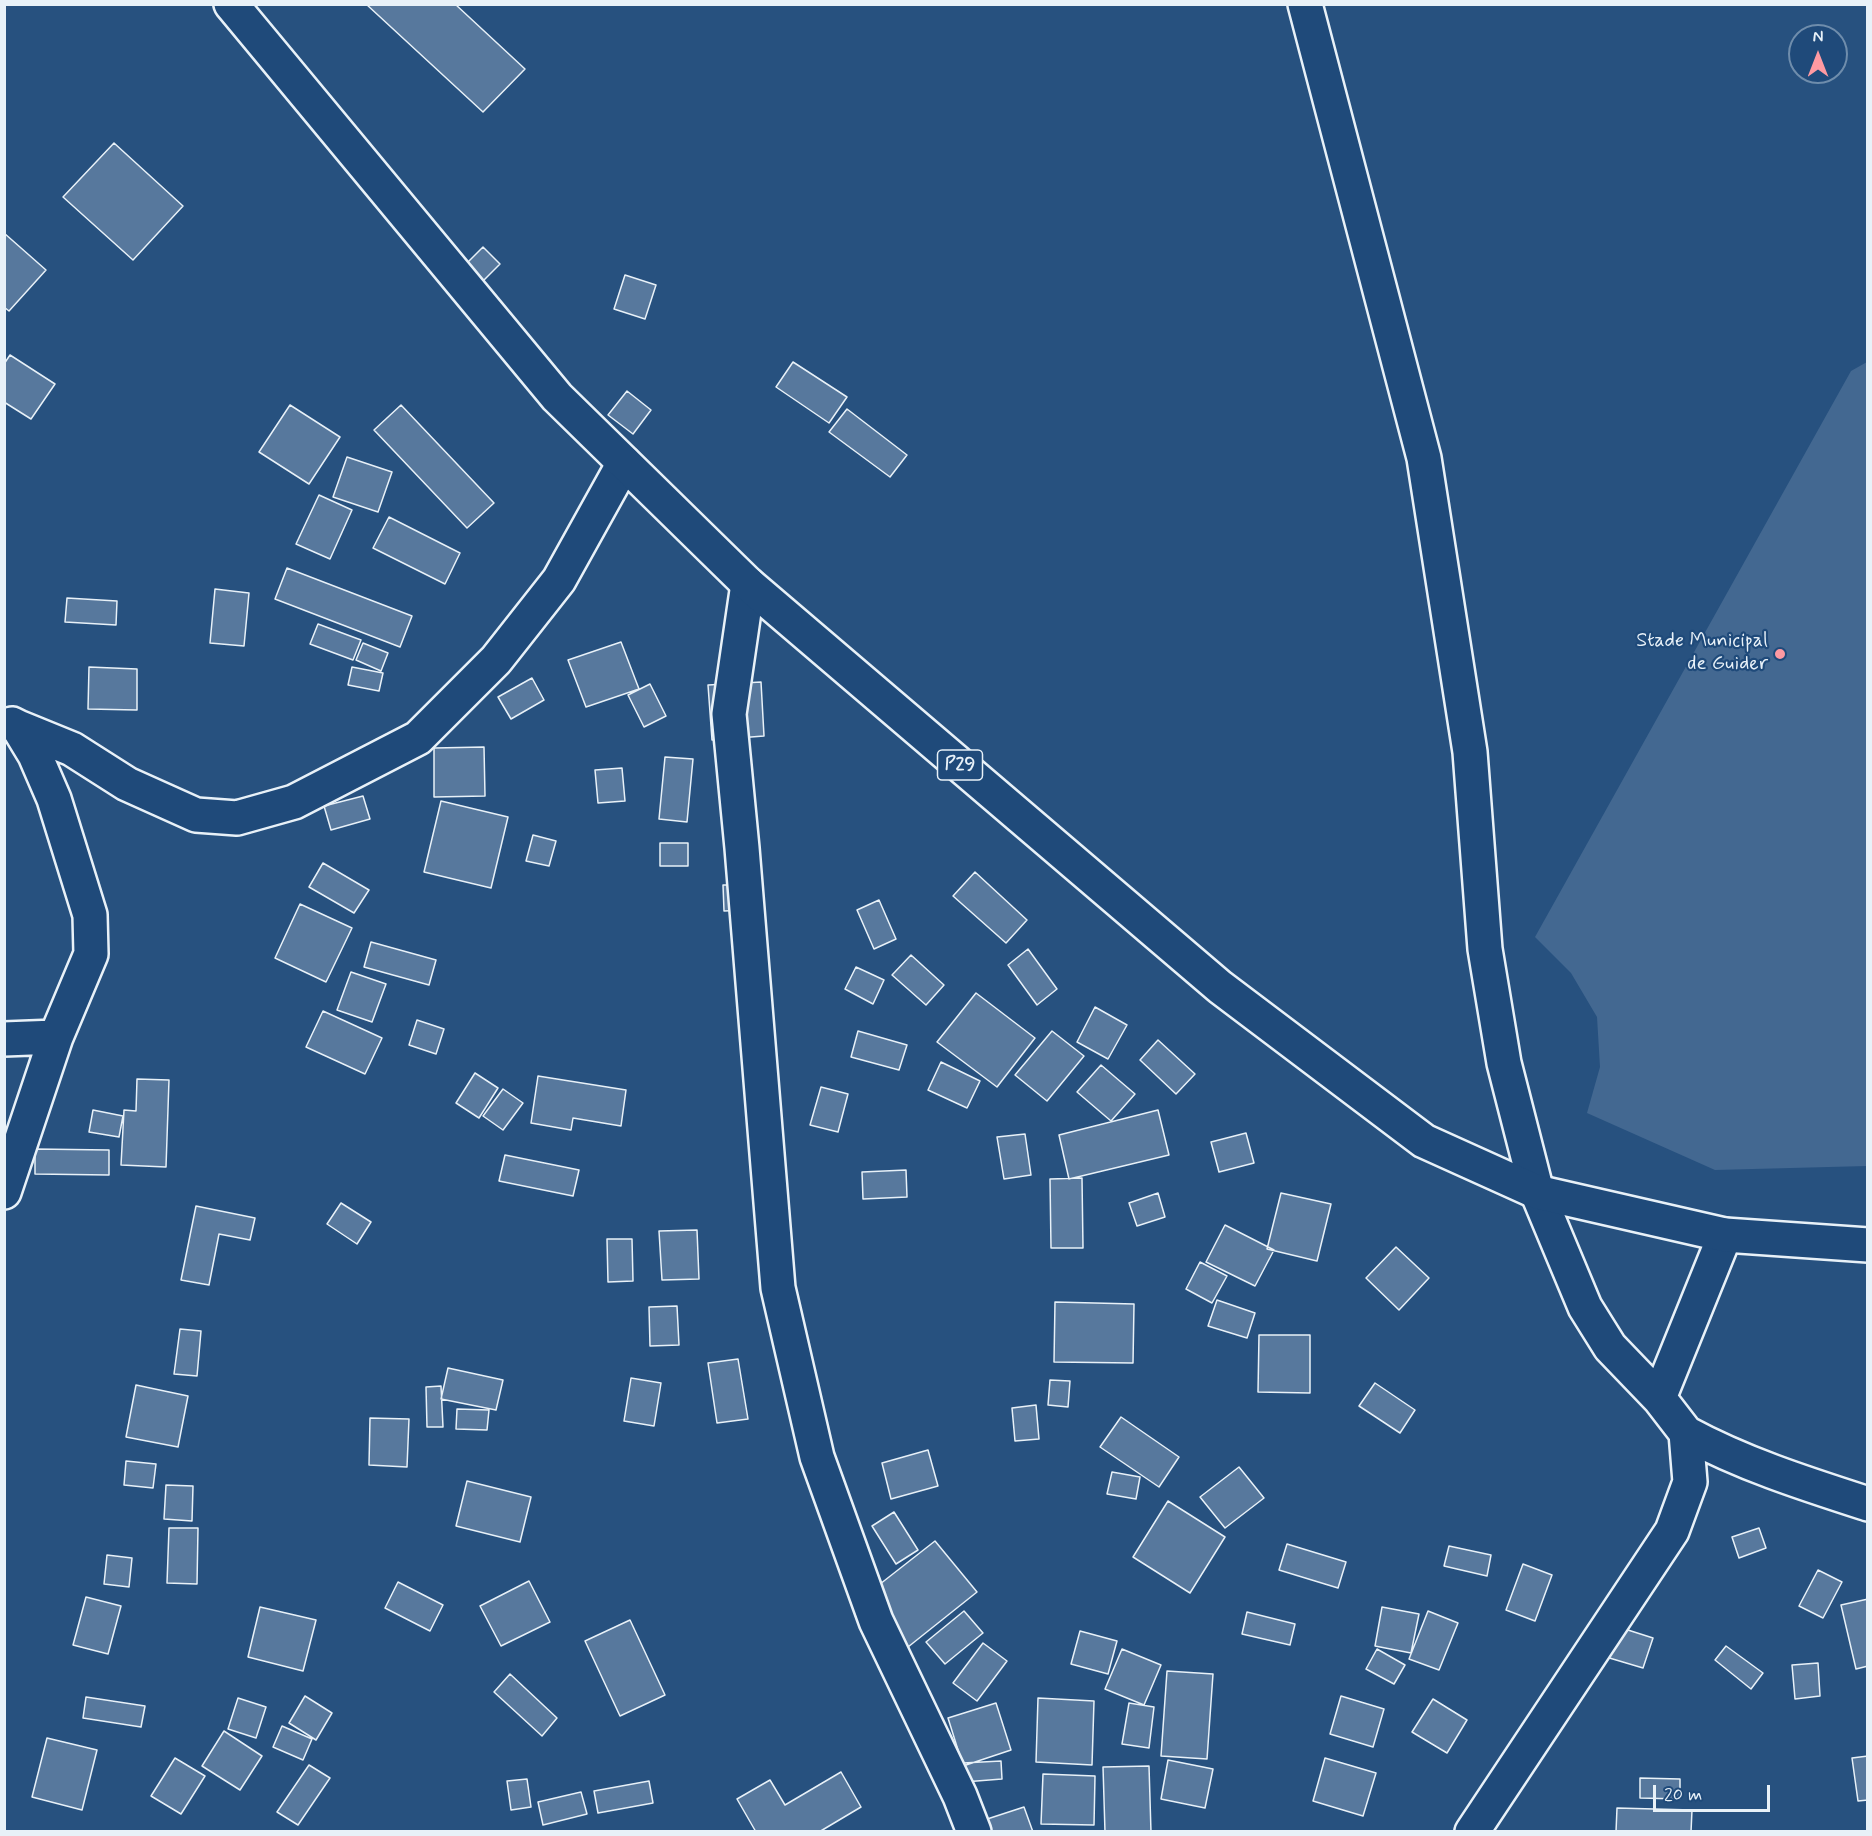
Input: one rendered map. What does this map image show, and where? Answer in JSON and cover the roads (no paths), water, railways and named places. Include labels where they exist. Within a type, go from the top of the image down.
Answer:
[{"type":"street","name":"P29","points":[[231,4],[557,397],[748,584],[1220,987],[1424,1141],[1538,1192],[1725,1235],[1868,1245]]},
{"type":"street","points":[[1305,4],[1424,458],[1470,752],[1485,950],[1504,1063],[1538,1192],[1585,1307],[1610,1347],[1659,1398],[1686,1433],[1716,1450],[1868,1504]]},
{"type":"street","points":[[11,724],[72,749],[127,784],[196,816],[237,818],[294,802],[418,738],[496,660],[559,580],[624,463]]},
{"type":"street","points":[[748,584],[729,714],[778,1288],[817,1457],[876,1621],[960,1796],[974,1832]]},
{"type":"street","points":[[4,1192],[56,1037],[91,954],[90,915],[54,799],[35,755],[11,724]]},
{"type":"street","points":[[4,1039],[56,1037]]},
{"type":"street","points":[[1659,1398],[1725,1235]]},
{"type":"street","points":[[1472,1832],[1672,1531],[1690,1482],[1686,1433]]},
{"type":"place","name":"Stade Municipal de Guider","points":[[1780,654]]}]
